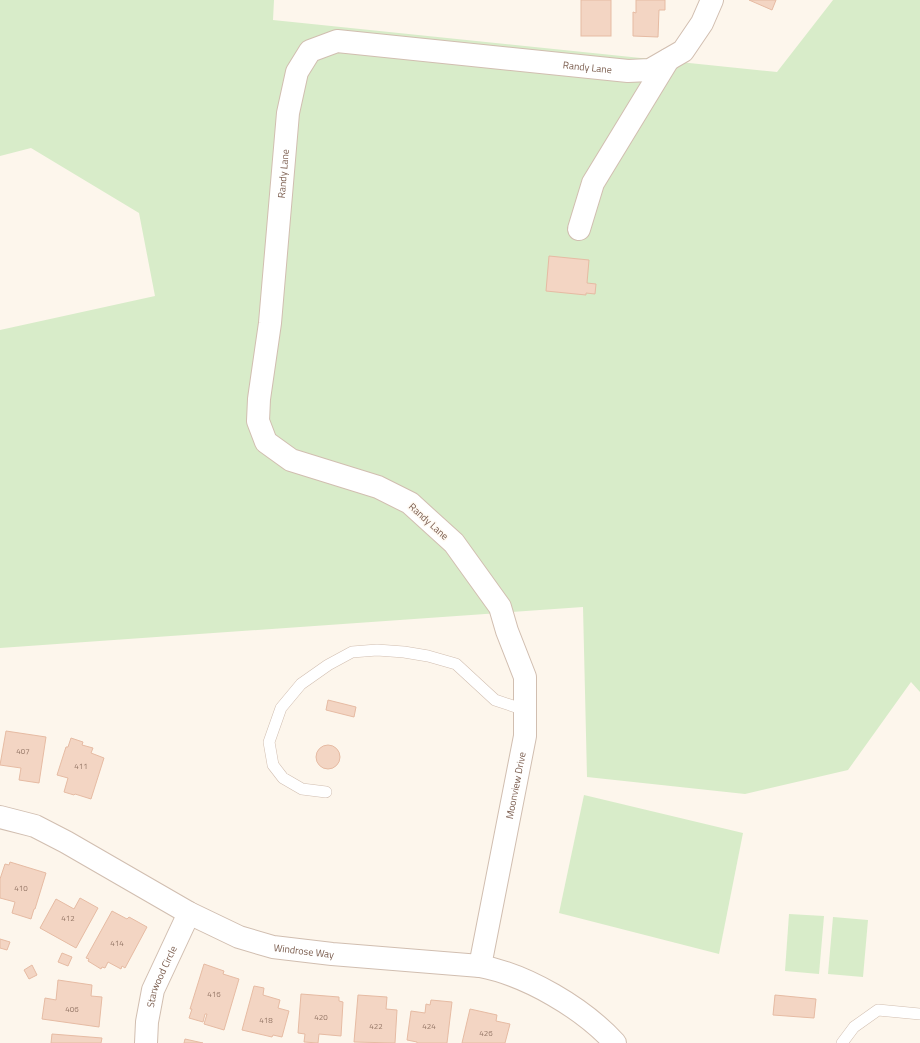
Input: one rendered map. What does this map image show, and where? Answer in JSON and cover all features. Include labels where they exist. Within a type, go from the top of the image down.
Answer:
[{"type":"street","name":"Randy Lane","points":[[500,607],[454,543],[410,503],[378,487],[291,460],[266,442],[258,421],[259,399],[270,323],[288,113],[297,72],[310,51],[337,40],[628,71],[650,70],[683,51],[702,23],[712,0]]},
{"type":"street","points":[[579,229],[593,183],[669,59]]},
{"type":"street","name":"Moonview Drive","points":[[480,966],[525,736],[525,676],[507,631],[500,607]]},
{"type":"street","name":"Windrose Way","points":[[0,817],[35,826],[66,842],[189,913],[239,937],[273,947],[332,954],[480,966],[503,973],[542,989],[589,1019],[615,1043]]},
{"type":"street","name":"Starwood Circle","points":[[146,1043],[147,1022],[154,990],[189,913]]},
{"type":"lane","points":[[326,792],[302,789],[283,778],[273,765],[269,742],[281,708],[301,684],[328,665],[352,652],[377,650],[404,652],[428,656],[456,664],[495,700],[525,710]]},
{"type":"lane","points":[[842,1043],[854,1027],[878,1010],[920,1014]]},
{"type":"green space","points":[[0,0],[274,0],[273,20],[777,72],[833,0],[920,0],[920,692],[911,682],[848,770],[745,794],[587,777],[583,607],[0,648],[0,330],[155,296],[139,213],[31,148],[0,156]]},
{"type":"green space","points":[[584,795],[743,833],[719,954],[559,913]]},
{"type":"green space","points":[[789,914],[824,916],[819,974],[785,971]]},
{"type":"green space","points":[[833,917],[868,920],[863,977],[828,974]]},
{"type":"building","points":[[581,0],[611,0],[611,36],[581,36]]},
{"type":"building","points":[[636,0],[665,0],[665,10],[659,10],[658,37],[633,36],[633,12],[636,13]]},
{"type":"building","points":[[749,0],[776,0],[772,10]]},
{"type":"building","points":[[549,256],[589,260],[587,283],[596,284],[595,294],[586,293],[586,295],[546,291]]},
{"type":"building","points":[[328,700],[356,707],[354,717],[326,710]]},
{"type":"building","points":[[6,731],[46,737],[39,783],[19,780],[21,768],[0,765]]},
{"type":"building","points":[[71,738],[83,742],[82,745],[93,748],[91,753],[104,758],[91,799],[64,792],[68,778],[57,775],[66,747],[68,747]]},
{"type":"building","points":[[328,745],[337,748],[340,757],[337,766],[328,769],[319,766],[316,757],[319,748]]},
{"type":"building","points":[[10,862],[46,873],[31,919],[12,913],[15,902],[0,898],[0,879],[5,864],[9,865]]},
{"type":"building","points":[[80,898],[98,908],[76,948],[40,928],[56,899],[74,909]]},
{"type":"building","points":[[112,911],[127,919],[129,917],[147,927],[125,968],[122,966],[121,969],[108,962],[105,968],[102,967],[101,969],[88,961],[89,959],[86,958]]},
{"type":"building","points":[[0,939],[10,942],[7,950],[0,948]]},
{"type":"building","points":[[62,953],[72,957],[68,966],[58,962]]},
{"type":"building","points":[[204,964],[224,971],[223,974],[239,979],[224,1030],[204,1024],[207,1014],[205,1014],[203,1022],[189,1018],[192,1009],[190,1009]]},
{"type":"building","points":[[32,965],[37,975],[29,979],[24,970]]},
{"type":"building","points":[[58,980],[92,985],[91,996],[102,997],[99,1027],[42,1019],[45,998],[56,1000]]},
{"type":"building","points":[[254,986],[264,988],[263,995],[280,1000],[278,1008],[289,1011],[282,1037],[273,1035],[272,1037],[242,1030]]},
{"type":"building","points":[[301,994],[339,997],[339,1001],[343,1002],[341,1036],[319,1034],[318,1043],[304,1042],[305,1034],[298,1033]]},
{"type":"building","points":[[358,995],[387,997],[386,1009],[397,1010],[395,1043],[354,1042]]},
{"type":"building","points":[[775,995],[816,999],[814,1018],[773,1015]]},
{"type":"building","points":[[431,1000],[452,1002],[447,1043],[417,1043],[407,1040],[411,1011],[425,1013],[426,1004],[430,1005]]},
{"type":"building","points":[[470,1009],[497,1015],[496,1021],[510,1024],[505,1043],[462,1043]]},
{"type":"building","points":[[52,1034],[102,1038],[101,1043],[51,1043]]},
{"type":"building","points":[[185,1039],[203,1043],[184,1043]]}]
